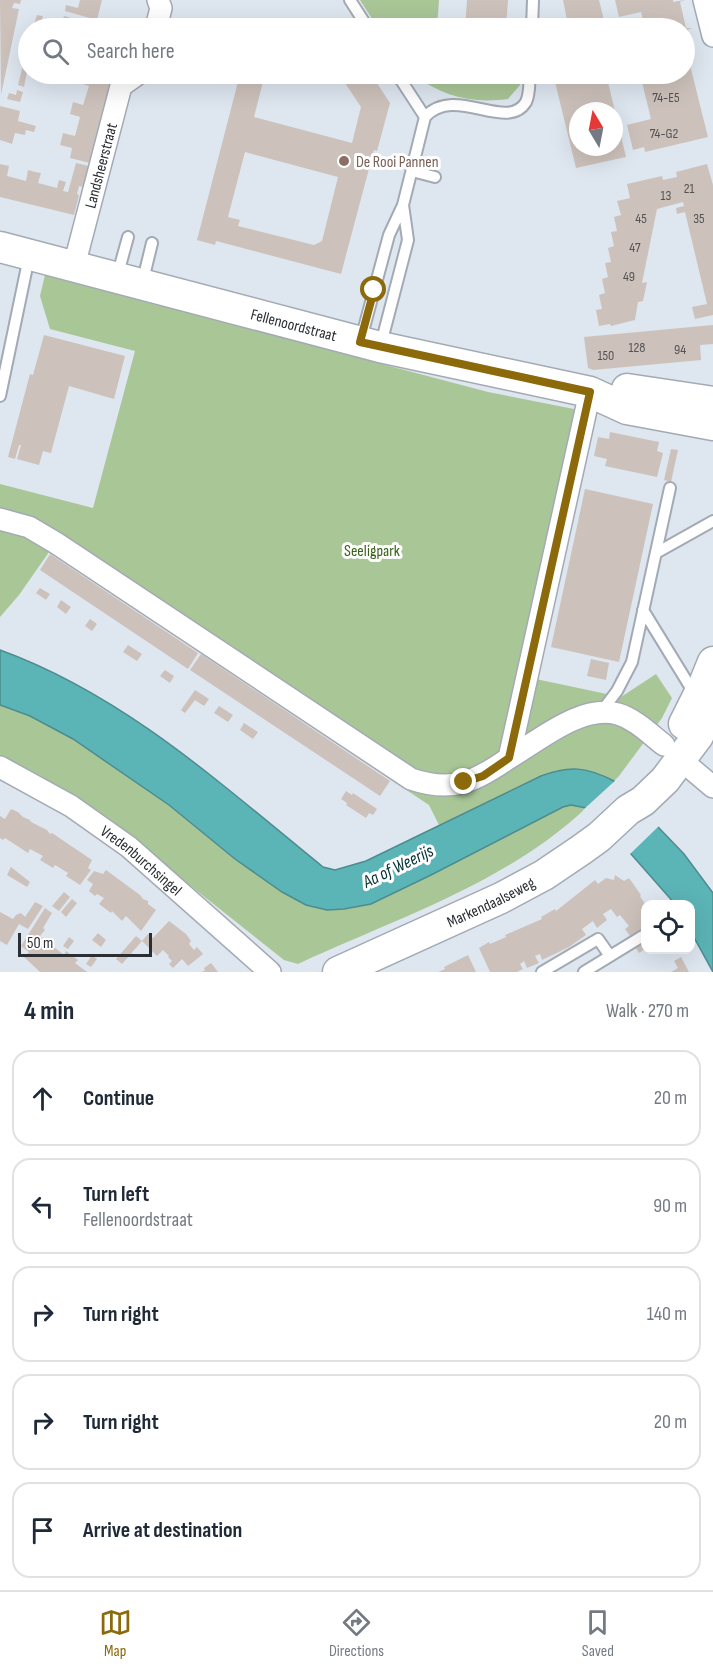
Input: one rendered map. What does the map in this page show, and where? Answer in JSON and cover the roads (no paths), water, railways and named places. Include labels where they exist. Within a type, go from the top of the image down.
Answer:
[{"type":"main road","name":"Fellenoordstraat","points":[[0,246],[370,345],[590,392],[627,409],[713,424]]},
{"type":"main road","name":"Fellenoordstraat","points":[[590,392],[629,388],[713,402]]},
{"type":"main road","name":"Markendaalseweg","points":[[338,972],[525,886],[599,837],[636,802],[673,753],[698,736],[713,662]]},
{"type":"main road","name":"Markendaalseweg","points":[[636,802],[662,760],[705,702]]},
{"type":"street","points":[[158,0],[161,8],[158,18]]},
{"type":"street","points":[[704,0],[713,36]]},
{"type":"street","name":"Landsheerstraat","points":[[74,266],[121,86],[124,84]]},
{"type":"street","points":[[509,758],[590,392]]},
{"type":"street","points":[[0,519],[29,527],[56,543],[411,779],[429,785],[446,786],[483,776],[562,726],[584,715],[601,712],[619,714],[635,722],[713,785]]},
{"type":"street","name":"Vredenburchsingel","points":[[0,767],[71,806],[129,847],[270,972]]},
{"type":"lane","points":[[350,0],[362,18]]},
{"type":"lane","points":[[532,18],[533,0]]},
{"type":"lane","points":[[404,84],[425,117]]},
{"type":"lane","points":[[370,345],[388,235],[403,205],[425,117],[435,108],[449,104],[509,113],[519,108],[528,97],[529,84]]},
{"type":"lane","points":[[411,171],[435,177]]},
{"type":"lane","points":[[370,345],[408,240],[403,205]]},
{"type":"lane","points":[[128,237],[129,281]]},
{"type":"lane","points":[[129,281],[152,243]]},
{"type":"lane","points":[[0,396],[4,358],[29,254]]},
{"type":"lane","points":[[601,712],[617,691],[632,662],[670,488]]},
{"type":"lane","points":[[656,553],[713,521]]},
{"type":"lane","points":[[643,610],[705,702]]},
{"type":"lane","points":[[584,972],[641,937]]},
{"type":"lane","points":[[543,972],[598,939],[610,956]]},
{"type":"water","name":"Aa of Weerijs","points":[[0,650],[89,691],[130,717],[209,774],[323,867],[335,870],[366,861],[551,772],[578,769],[604,776],[614,781],[684,854],[713,893],[713,972],[695,939],[695,900],[671,900],[586,808],[571,805],[563,807],[371,904],[327,910],[306,905],[282,892],[235,859],[169,805],[73,739],[30,716],[0,705]]},
{"type":"place","name":"De Rooi Pannen","points":[[344,161]]},
{"type":"park label","name":"Seeligpark","points":[[372,550]]}]
